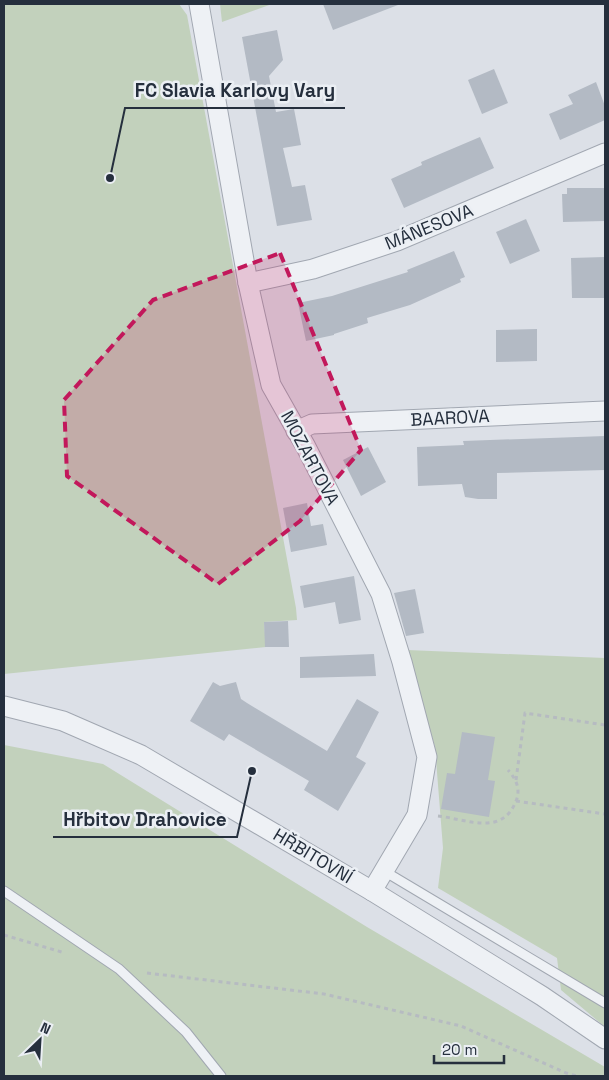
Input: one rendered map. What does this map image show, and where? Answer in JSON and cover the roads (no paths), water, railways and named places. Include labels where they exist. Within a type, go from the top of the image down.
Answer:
[{"type":"street","name":"MOZARTOVA","points":[[199,4],[248,283],[271,385],[306,447],[381,594],[402,662],[426,757],[417,815],[372,891]]},
{"type":"street","name":"MÁNESOVA","points":[[248,283],[313,269],[397,241],[605,153]]},
{"type":"street","name":"BAAROVA","points":[[296,431],[312,424],[605,411]]},
{"type":"street","name":"HŘBITOVNÍ","points":[[4,706],[63,721],[141,755],[372,891],[542,996],[605,1039]]},
{"type":"lane","points":[[384,871],[605,1003]]},
{"type":"lane","points":[[4,891],[119,969],[186,1032],[221,1076]]},
{"type":"place","name":"FC Slavia Karlovy Vary","points":[[110,178]]},
{"type":"place","name":"Hřbitov Drahovice","points":[[252,771]]}]
